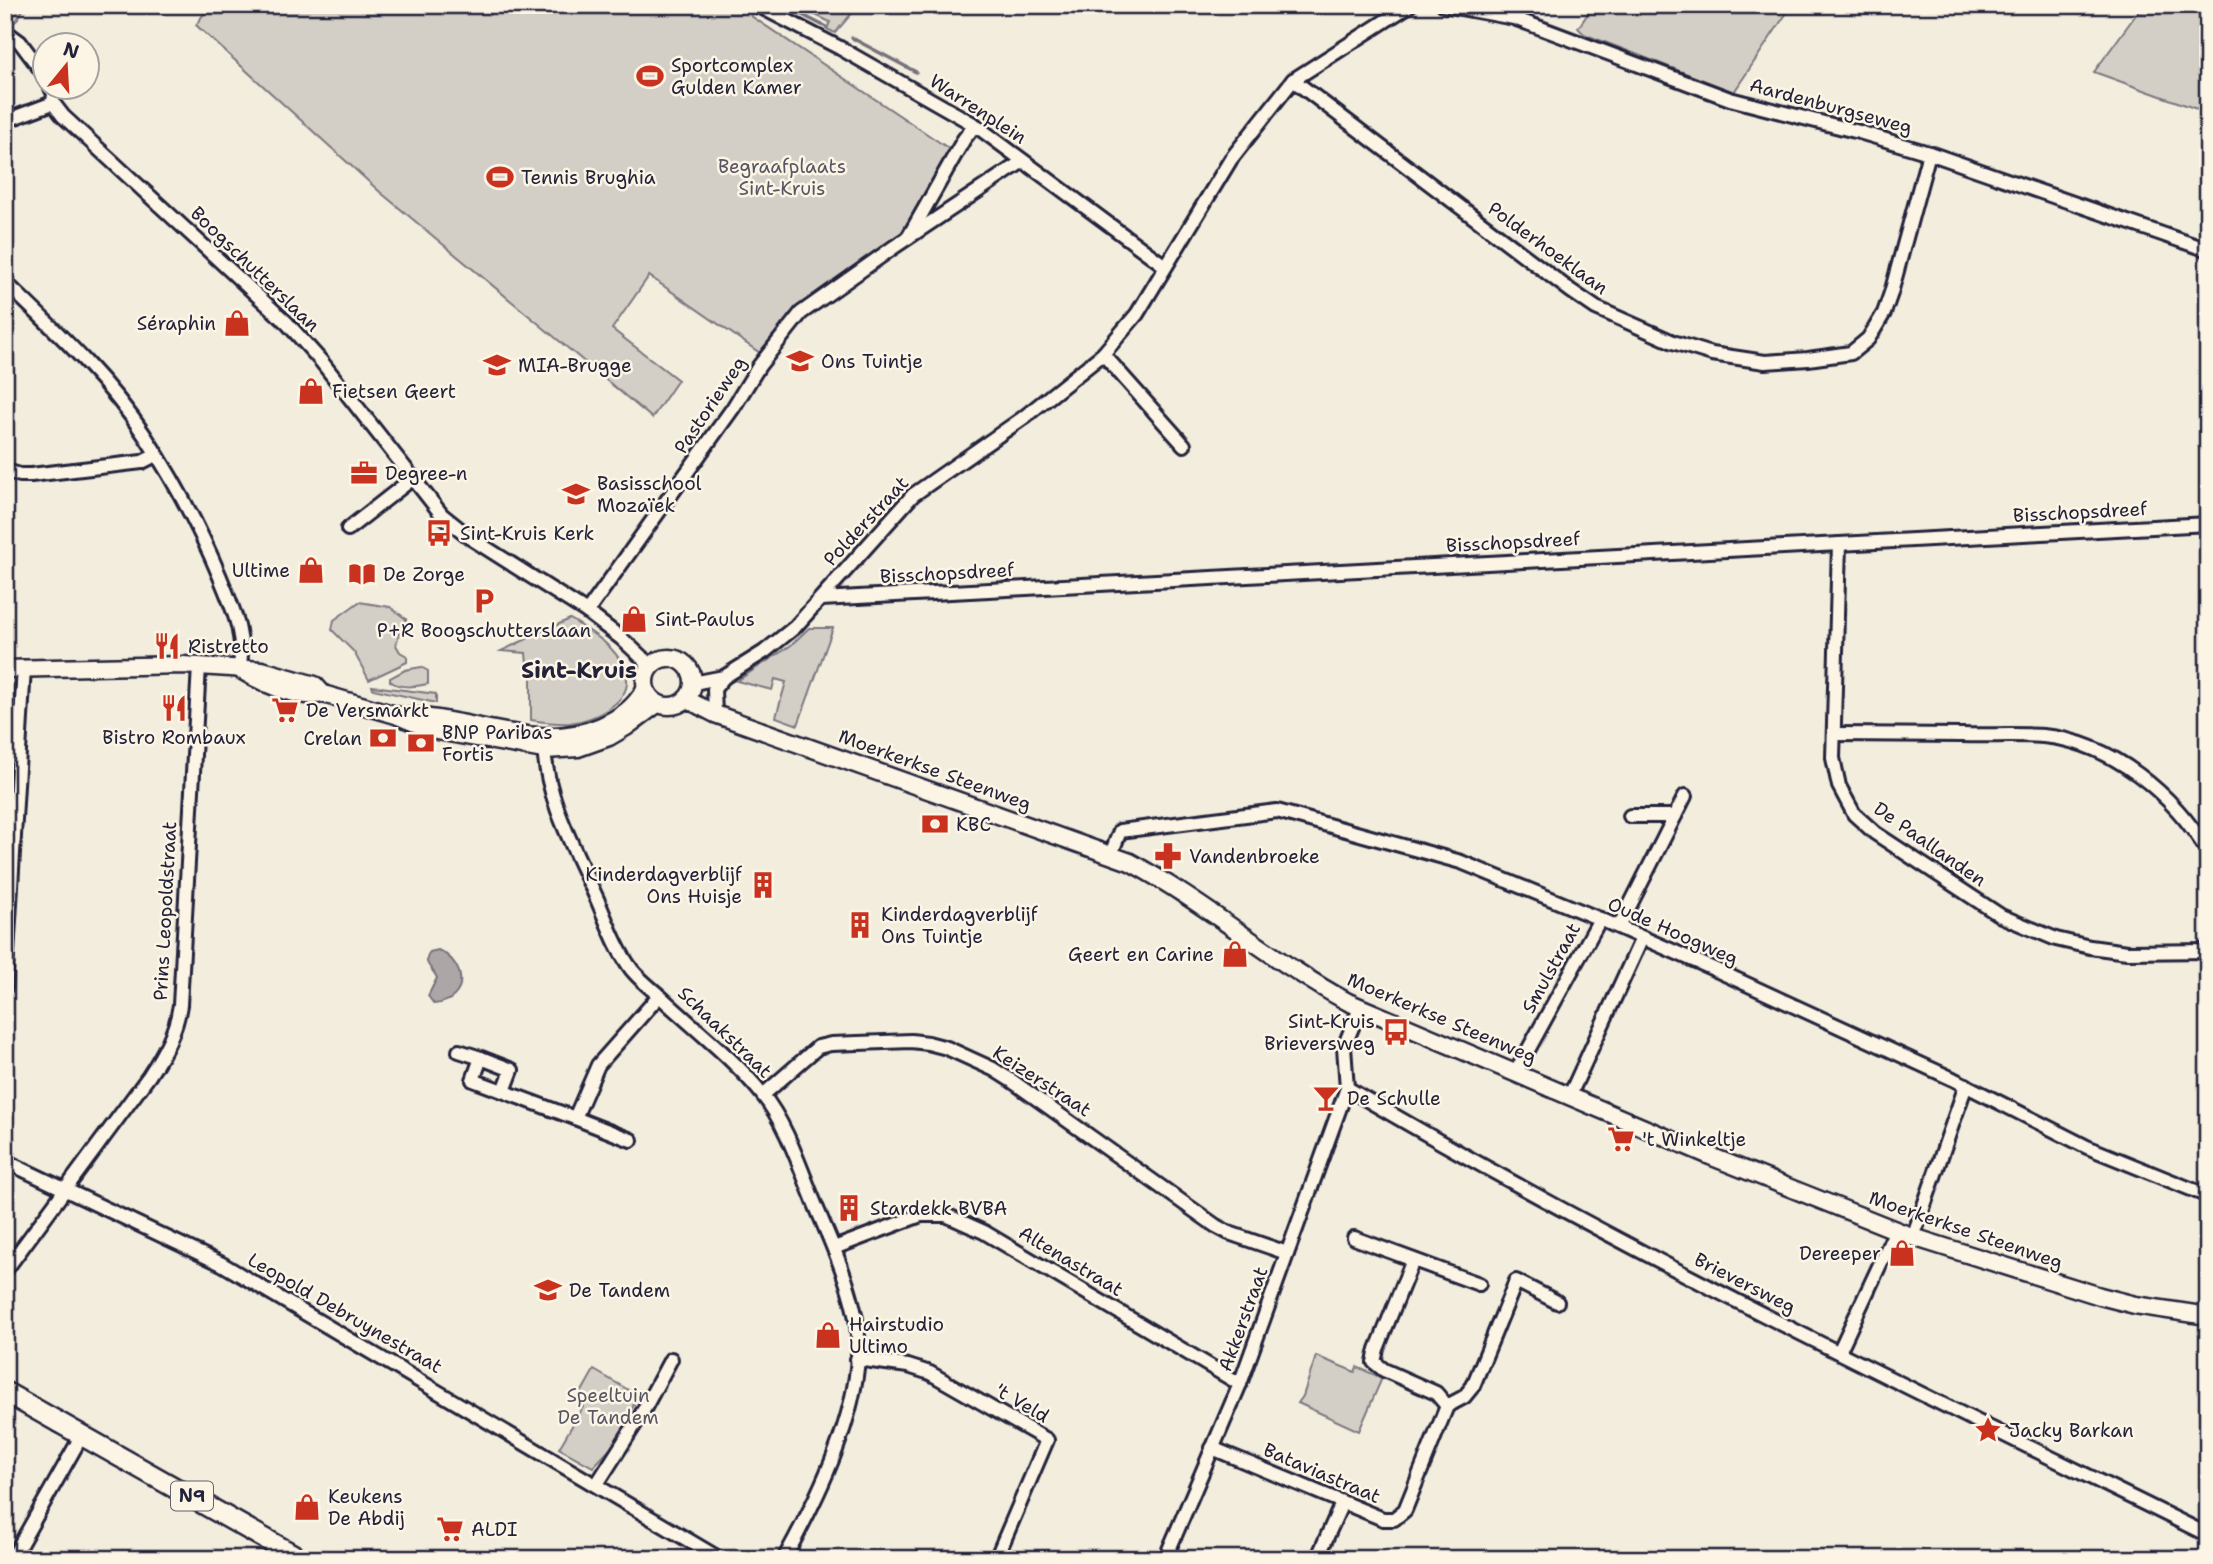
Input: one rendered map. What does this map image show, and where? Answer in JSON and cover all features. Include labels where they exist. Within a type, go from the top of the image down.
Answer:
[{"type":"main road","name":"N9","points":[[5,1392],[301,1559]]},
{"type":"street","name":"Warrenplein","points":[[757,5],[840,48],[975,125],[1165,266]]},
{"type":"street","name":"Polderstraat","points":[[693,682],[724,677],[764,652],[795,627],[913,495],[1023,418],[1103,354],[1137,314],[1231,159],[1293,80],[1410,5]]},
{"type":"street","name":"Aardenburgseweg","points":[[1444,5],[1514,18],[1730,99],[1929,153],[2208,250]]},
{"type":"street","points":[[5,31],[19,42],[32,59]]},
{"type":"street","name":"Polderhoeklaan","points":[[1293,80],[1596,308],[1673,342],[1712,354],[1765,362],[1851,353],[1868,339],[1884,313],[1891,293],[1929,153]]},
{"type":"street","points":[[5,121],[53,103]]},
{"type":"street","name":"Boogschutterslaan","points":[[53,103],[63,116],[287,323],[321,361],[442,514],[472,539],[587,612],[651,666]]},
{"type":"street","points":[[907,240],[964,139],[975,125]]},
{"type":"street","name":"Pastorieweg","points":[[587,612],[733,408],[759,366],[802,313],[894,247],[1023,161]]},
{"type":"street","points":[[5,282],[75,350],[144,435],[211,555],[241,636],[243,651],[239,669]]},
{"type":"street","points":[[1103,354],[1184,445]]},
{"type":"street","points":[[5,467],[7,471],[20,475],[31,475],[142,462],[156,455]]},
{"type":"street","points":[[348,529],[412,479]]},
{"type":"street","name":"Bisschopsdreef","points":[[821,599],[2208,524]]},
{"type":"street","name":"De Paallanden","points":[[1839,544],[1833,758],[1839,786],[1854,814],[1875,832],[2001,916],[2056,939],[2127,952],[2208,951]]},
{"type":"street","points":[[663,659],[673,659],[688,668],[693,682],[686,699],[673,706],[657,704],[645,689],[645,677],[651,666],[663,659]]},
{"type":"street","points":[[5,668],[199,666],[262,670],[315,685],[323,694],[396,715],[432,730],[578,748],[626,727],[657,704]]},
{"type":"street","name":"Prins Leopoldstraat","points":[[5,1271],[66,1191],[161,1057],[178,1017],[199,666]]},
{"type":"street","points":[[5,988],[8,860],[24,667]]},
{"type":"street","points":[[715,713],[714,689],[724,677]]},
{"type":"street","points":[[544,744],[606,723],[630,710],[645,689]]},
{"type":"street","name":"Moerkerkse Steenweg","points":[[686,699],[715,713],[1130,862],[1177,889],[1317,984],[1360,1008],[1710,1156],[1913,1237],[2101,1296],[2135,1305],[2208,1316]]},
{"type":"street","points":[[1834,734],[2045,736],[2085,746],[2119,762],[2151,784],[2194,828],[2208,852]]},
{"type":"street","name":"Schaakstraat","points":[[544,744],[554,796],[613,936],[632,969],[763,1095],[782,1127],[834,1248],[856,1315],[857,1359],[853,1388],[838,1446],[816,1499],[784,1559]]},
{"type":"street","points":[[1619,927],[1685,796]]},
{"type":"street","name":"Oude Hoogweg","points":[[1111,854],[1120,831],[1277,811],[1461,863],[1619,927],[1966,1085],[2087,1147],[2208,1195]]},
{"type":"street","points":[[1630,816],[1675,816]]},
{"type":"street","name":"Smulstraat","points":[[1516,1072],[1600,919]]},
{"type":"street","points":[[1570,1095],[1642,938]]},
{"type":"street","points":[[575,1118],[598,1065],[659,996]]},
{"type":"street","points":[[1347,1088],[1344,1047],[1360,1008]]},
{"type":"street","name":"Keizerstraat","points":[[763,1095],[818,1047],[831,1044],[911,1041],[947,1048],[1012,1081],[1216,1226],[1287,1253]]},
{"type":"street","points":[[459,1051],[512,1070],[504,1091]]},
{"type":"street","points":[[481,1058],[472,1080],[631,1140]]},
{"type":"street","points":[[1913,1237],[1966,1085]]},
{"type":"street","name":"Akkerstraat","points":[[1165,1559],[1240,1384],[1347,1088]]},
{"type":"street","name":"Brieversweg","points":[[1347,1088],[1457,1153],[1839,1352],[2208,1535]]},
{"type":"street","name":"Leopold Debruynestraat","points":[[5,1161],[222,1264],[720,1559]]},
{"type":"street","name":"Altenastraat","points":[[834,1248],[921,1215],[946,1215],[964,1221],[1240,1384]]},
{"type":"street","points":[[1839,1352],[1896,1230]]},
{"type":"street","points":[[1354,1238],[1479,1284]]},
{"type":"street","points":[[1413,1260],[1374,1362],[1384,1370],[1436,1393],[1447,1406]]},
{"type":"street","name":"Bataviastraat","points":[[1212,1448],[1383,1519],[1394,1519],[1405,1510],[1447,1406],[1464,1397],[1473,1386],[1516,1281],[1557,1302]]},
{"type":"street","points":[[597,1484],[641,1415],[671,1359]]},
{"type":"street","name":"'t Veld","points":[[857,1359],[908,1366],[930,1373],[1047,1440],[996,1559]]},
{"type":"street","points":[[12,1559],[82,1435]]},
{"type":"street","points":[[1317,1559],[1342,1503]]},
{"type":"green space","points":[[5,5],[26,5],[16,21],[8,27],[5,26]]},
{"type":"green space","name":"Begraafplaats Sint-Kruis","points":[[210,5],[758,5],[751,16],[951,150],[897,240],[792,313],[763,355],[649,276],[612,329],[678,380],[652,418],[380,192],[196,25]]},
{"type":"green space","name":"Sportcomplex Gulden Kamer","points":[[795,5],[859,5],[835,33],[827,29],[830,22]]},
{"type":"green space","points":[[1594,5],[1792,5],[1734,92],[1584,34],[1578,28]]},
{"type":"green space","points":[[2143,5],[2208,5],[2208,113],[2094,72]]},
{"type":"green space","points":[[359,602],[390,607],[406,619],[406,629],[399,634],[396,645],[400,652],[407,656],[407,662],[369,680],[354,652],[332,630],[334,620]]},
{"type":"green space","points":[[570,619],[602,640],[616,654],[625,670],[625,691],[611,707],[590,718],[570,723],[531,720],[531,668],[527,664],[526,653],[501,651]]},
{"type":"green space","points":[[809,628],[833,628],[798,725],[776,717],[786,682],[775,679],[772,690],[737,681],[790,646]]},
{"type":"green space","points":[[421,667],[428,671],[428,684],[403,686],[390,681],[390,678],[405,670]]},
{"type":"green space","points":[[372,686],[436,694],[436,703],[373,689]]},
{"type":"green space","points":[[1316,1356],[1355,1372],[1357,1367],[1382,1378],[1359,1431],[1298,1403],[1303,1396]]},
{"type":"green space","name":"Speeltuin De Tandem","points":[[594,1370],[637,1395],[628,1421],[613,1446],[593,1467],[559,1448],[583,1407],[576,1402]]},
{"type":"shaded area","points":[[438,950],[455,964],[460,981],[454,996],[434,1004],[428,996],[437,978],[427,959],[430,952]]},
{"type":"waterway","points":[[783,5],[826,27]]},
{"type":"waterway","points":[[852,38],[916,72]]},
{"type":"place","name":"Sportcomplex Gulden Kamer","points":[[650,76]]},
{"type":"place","name":"Tennis Brughia","points":[[500,177]]},
{"type":"place","name":"Séraphin","points":[[237,323]]},
{"type":"place","name":"Ons Tuintje","points":[[800,361]]},
{"type":"place","name":"MIA-Brugge","points":[[497,365]]},
{"type":"place","name":"Fietsen Geert","points":[[311,391]]},
{"type":"place","name":"Degree-n","points":[[364,473]]},
{"type":"place","name":"Basisschool Mozaïek","points":[[576,494]]},
{"type":"place","name":"Sint-Kruis Kerk","points":[[439,533]]},
{"type":"place","name":"Ultime","points":[[311,570]]},
{"type":"place","name":"De Zorge","points":[[362,574]]},
{"type":"place","name":"P+R Boogschutterslaan","points":[[484,601]]},
{"type":"place","name":"Sint-Paulus","points":[[634,619]]},
{"type":"place","name":"Ristretto","points":[[167,646]]},
{"type":"place","name":"Bistro Rombaux","points":[[174,708]]},
{"type":"place","name":"De Versmarkt","points":[[285,710]]},
{"type":"place","name":"Crelan","points":[[383,738]]},
{"type":"place","name":"BNP Paribas Fortis","points":[[421,743]]},
{"type":"place","name":"KBC","points":[[935,824]]},
{"type":"place","name":"Vandenbroeke","points":[[1168,856]]},
{"type":"place","name":"Kinderdagverblijf Ons Huisje","points":[[763,885]]},
{"type":"place","name":"Kinderdagverblijf Ons Tuintje","points":[[860,925]]},
{"type":"place","name":"Geert en Carine","points":[[1235,954]]},
{"type":"place","name":"Sint-Kruis Brieversweg","points":[[1396,1032]]},
{"type":"place","name":"De Schulle","points":[[1326,1098]]},
{"type":"place","name":"'t Winkeltje","points":[[1621,1139]]},
{"type":"place","name":"Stardekk BVBA","points":[[849,1208]]},
{"type":"place","name":"Dereeper","points":[[1902,1253]]},
{"type":"place","name":"De Tandem","points":[[548,1290]]},
{"type":"place","name":"Hairstudio Ultimo","points":[[828,1335]]},
{"type":"place","name":"Jacky Barkan","points":[[1988,1430]]},
{"type":"place","name":"Keukens De Abdij","points":[[307,1507]]},
{"type":"place","name":"ALDI","points":[[450,1529]]},
{"type":"district","name":"Sint-Kruis","points":[[579,670]]}]
